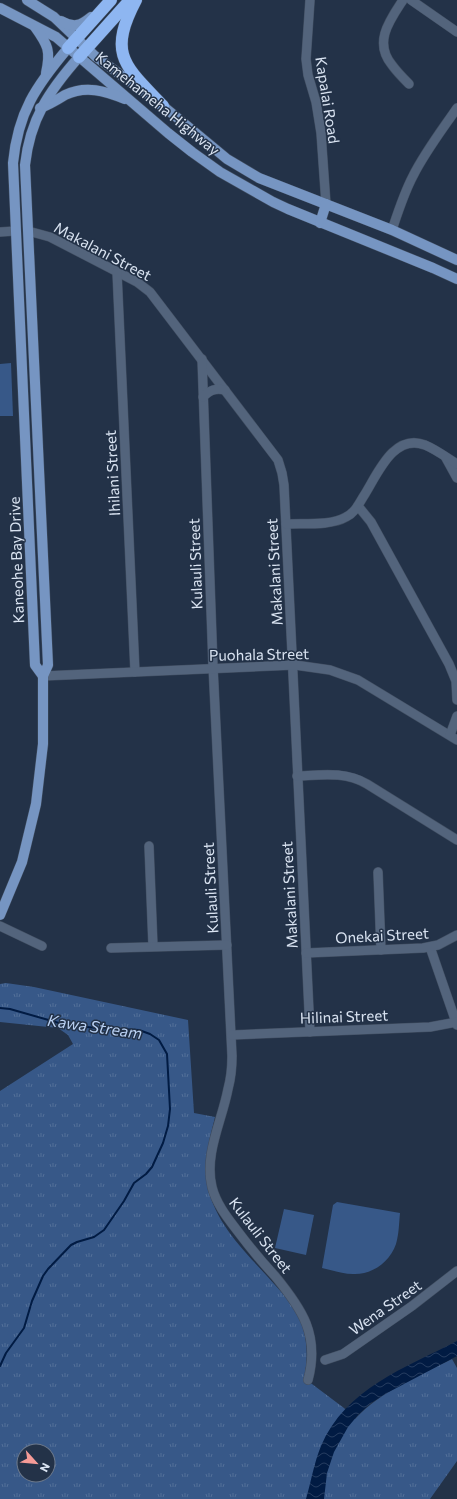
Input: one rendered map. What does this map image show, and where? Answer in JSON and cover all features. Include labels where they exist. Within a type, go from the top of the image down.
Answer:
[{"type":"highway","points":[[83,53],[130,0]]},
{"type":"highway","points":[[136,0],[123,29],[122,51],[126,64],[132,74],[163,106]]},
{"type":"highway","points":[[68,48],[108,3]]},
{"type":"main road","points":[[27,0],[69,26],[78,25],[85,22],[108,3]]},
{"type":"main road","name":"Kamehameha Highway","points":[[0,8],[56,38],[68,48],[83,53],[163,106],[227,159],[259,178],[392,230],[457,260]]},
{"type":"main road","points":[[54,17],[77,38],[83,53]]},
{"type":"main road","points":[[32,24],[45,42],[48,50],[48,61],[45,76]]},
{"type":"main road","name":"Kaneohe Bay Drive","points":[[43,676],[35,665],[13,174],[16,140],[27,107],[45,76],[68,48]]},
{"type":"main road","name":"Kamehameha Highway","points":[[83,53],[130,101],[168,133],[220,172],[273,202],[320,223],[457,279]]},
{"type":"main road","name":"Kaneohe Bay Drive","points":[[0,916],[22,862],[36,804],[43,744],[43,676],[48,665],[25,175],[26,154],[30,134],[40,108],[56,84],[83,53]]},
{"type":"main road","points":[[40,108],[70,93],[83,90],[104,91],[130,101]]},
{"type":"main road","points":[[168,133],[179,119]]},
{"type":"main road","points":[[320,223],[326,204]]},
{"type":"main road","points":[[15,231],[28,231]]},
{"type":"main road","points":[[32,583],[44,582]]},
{"type":"street","name":"Kapalai Road","points":[[310,0],[306,59],[308,75],[316,102],[321,133],[326,204]]},
{"type":"street","points":[[403,0],[386,28],[384,45],[389,62],[409,84]]},
{"type":"street","points":[[411,0],[457,32]]},
{"type":"street","points":[[392,230],[402,200],[414,175],[425,155],[455,114]]},
{"type":"street","points":[[0,232],[15,231]]},
{"type":"street","name":"Makalani Street","points":[[28,231],[50,237],[137,282],[150,292],[278,460],[283,479],[286,524],[310,1032]]},
{"type":"street","name":"Ihilani Street","points":[[117,272],[135,672]]},
{"type":"street","name":"Kulauli Street","points":[[202,359],[213,669],[232,1035],[230,1079],[210,1161],[212,1186],[217,1202],[226,1216],[301,1310],[308,1328],[312,1352],[312,1366],[308,1380]]},
{"type":"street","points":[[203,396],[214,390],[225,390]]},
{"type":"street","points":[[286,524],[336,521],[347,517],[358,506],[387,458],[398,448],[407,444],[418,443],[428,446],[457,464]]},
{"type":"street","points":[[446,457],[457,478]]},
{"type":"street","points":[[358,506],[372,522],[452,669],[456,681],[457,700]]},
{"type":"street","name":"Puohala Street","points":[[43,676],[292,665],[319,668],[349,676],[453,738]]},
{"type":"street","points":[[453,738],[457,716]]},
{"type":"street","points":[[297,776],[338,774],[355,778],[457,840]]},
{"type":"street","points":[[149,846],[153,946]]},
{"type":"street","points":[[378,872],[381,950]]},
{"type":"street","points":[[0,926],[42,946]]},
{"type":"street","name":"Onekai Street","points":[[306,953],[430,947],[445,942],[457,935]]},
{"type":"street","points":[[111,948],[227,945]]},
{"type":"street","points":[[430,947],[457,1023]]},
{"type":"street","name":"Hilinai Street","points":[[232,1035],[430,1027],[457,1023]]},
{"type":"street","name":"Wena Street","points":[[325,1360],[343,1354],[412,1306],[457,1271]]},
{"type":"green space","points":[[11,363],[13,416],[0,416],[0,364]]},
{"type":"green space","points":[[6,983],[34,987],[188,1020],[194,1113],[215,1117],[206,1164],[210,1196],[216,1210],[233,1237],[283,1294],[300,1319],[304,1332],[307,1358],[304,1378],[344,1408],[355,1419],[376,1400],[413,1378],[452,1359],[457,1368],[457,1461],[430,1499],[0,1499],[0,1091],[73,1044],[68,1035],[58,1028],[0,1022],[0,984]]},
{"type":"green space","points":[[337,1202],[400,1213],[396,1244],[385,1262],[373,1270],[360,1274],[353,1274],[341,1273],[322,1268],[333,1205]]},
{"type":"green space","points":[[284,1209],[314,1215],[306,1255],[275,1248]]},
{"type":"water","points":[[457,1341],[457,1356],[387,1393],[371,1403],[358,1415],[348,1427],[334,1452],[327,1473],[324,1499],[306,1499],[314,1466],[321,1446],[332,1426],[345,1409],[361,1394],[379,1382]]},
{"type":"waterway","name":"Kawa Stream","points":[[0,1008],[10,1009],[66,1025],[139,1030],[150,1034],[159,1040],[167,1054],[170,1109],[168,1126],[163,1143],[152,1167],[146,1174],[134,1183],[124,1201],[104,1230],[94,1237],[71,1245],[48,1269],[43,1276],[32,1301],[24,1328],[6,1353],[0,1366]]}]
